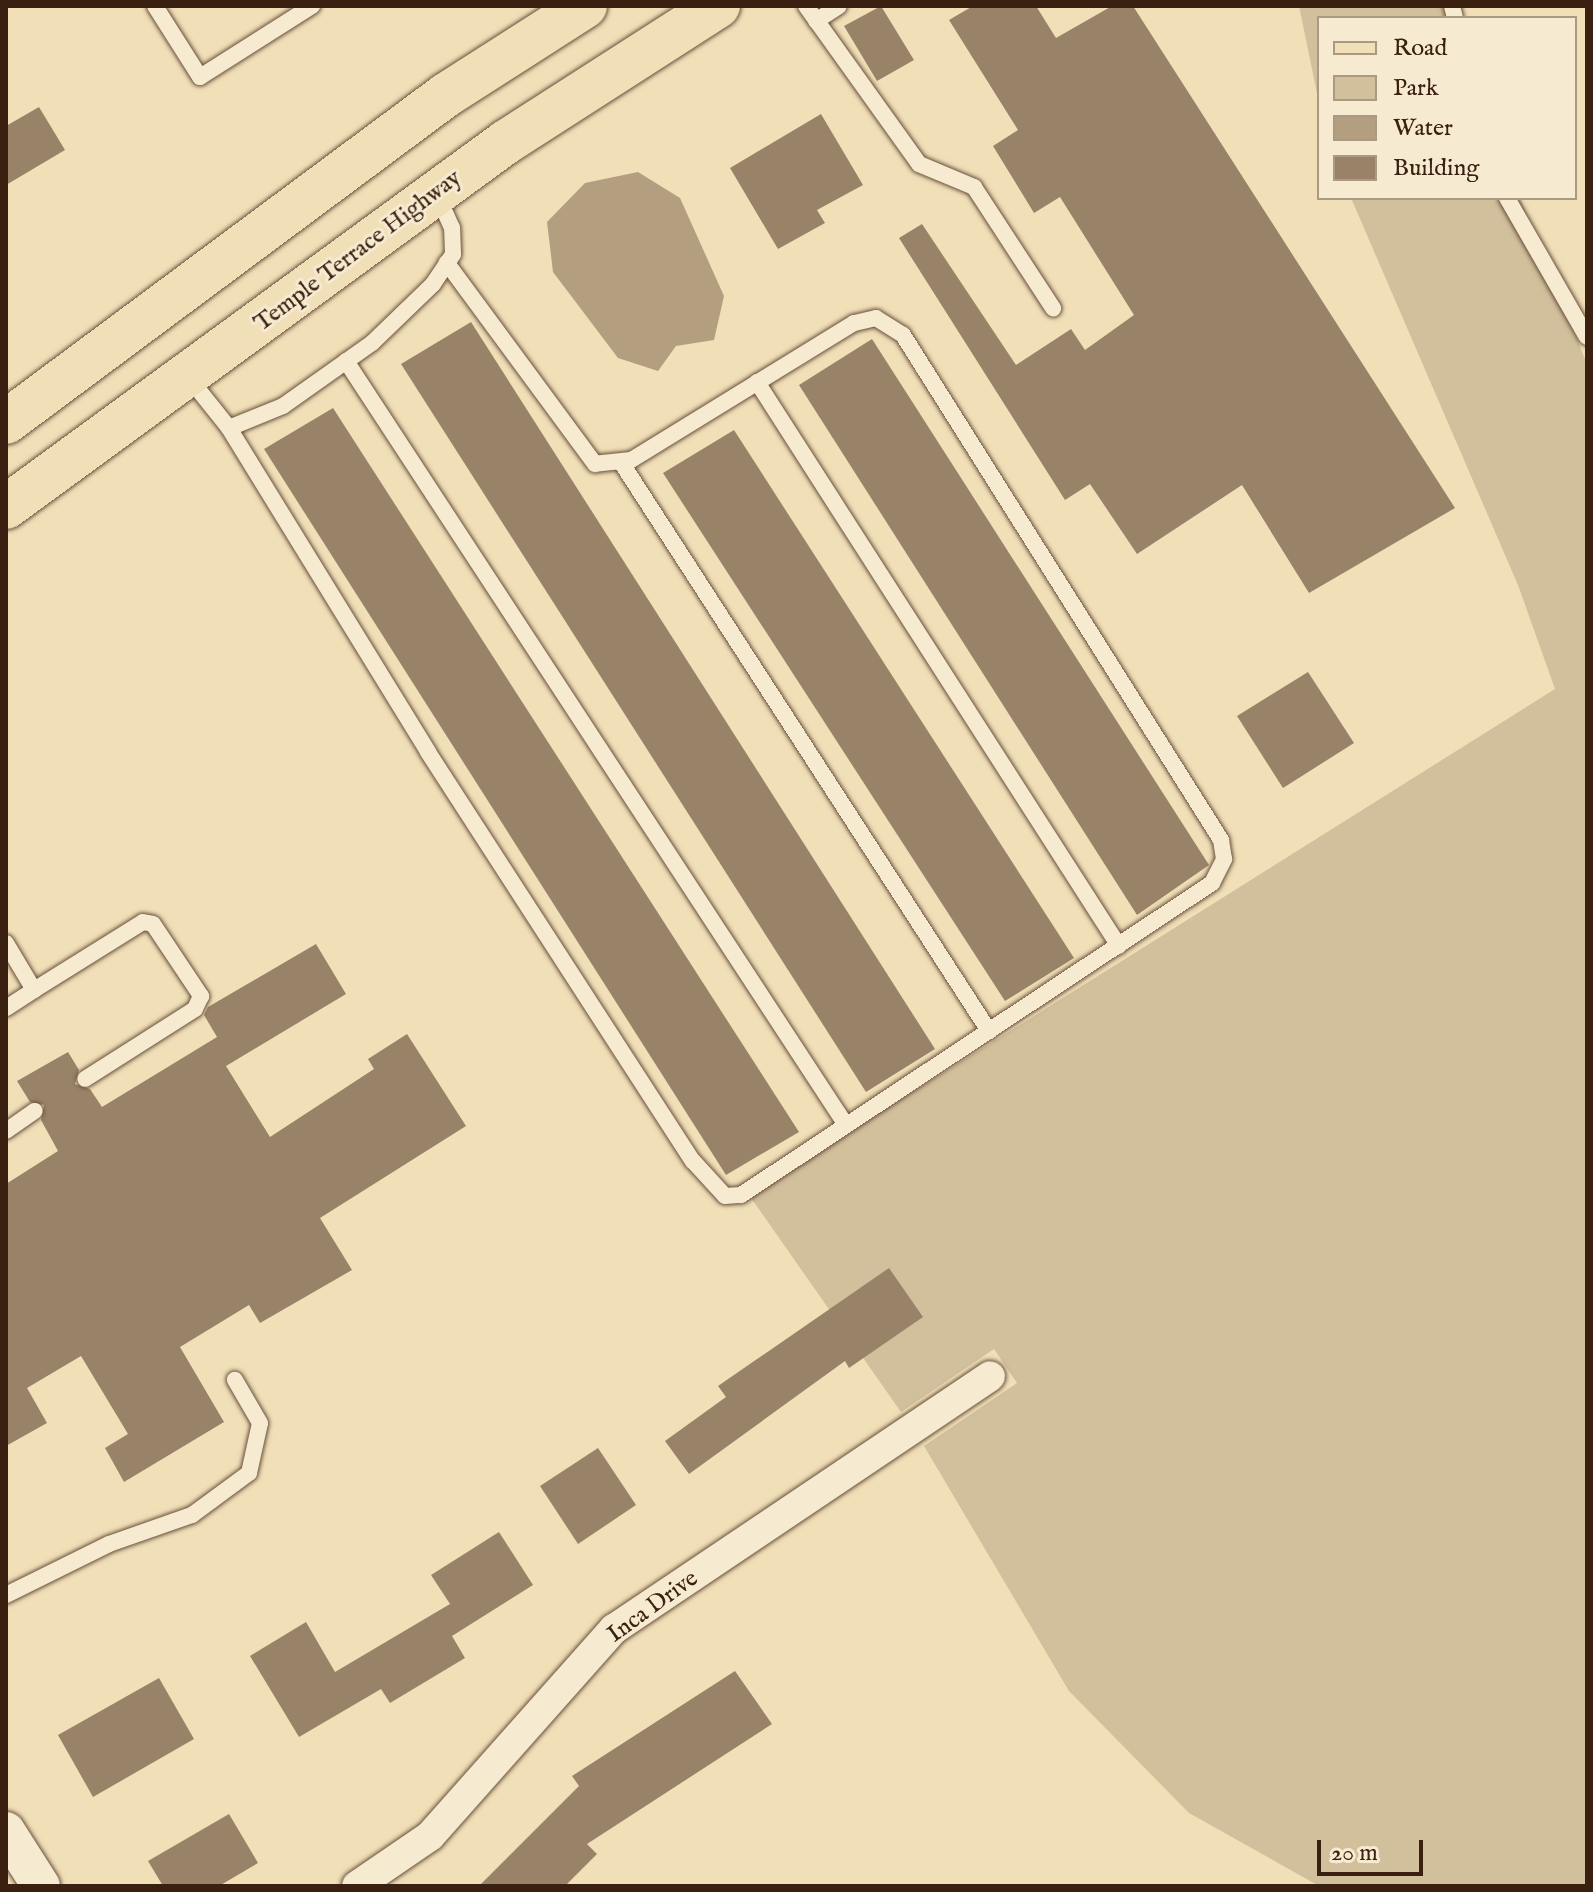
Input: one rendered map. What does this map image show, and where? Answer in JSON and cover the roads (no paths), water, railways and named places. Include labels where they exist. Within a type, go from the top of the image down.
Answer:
[{"type":"main road","points":[[6,422],[446,95],[585,6]]},
{"type":"main road","name":"Temple Terrace Highway","points":[[6,507],[189,378],[437,192],[718,6]]},
{"type":"street","name":"Inca Drive","points":[[357,1886],[430,1836],[614,1629],[990,1376]]},
{"type":"street","points":[[6,1831],[41,1886]]},
{"type":"lane","points":[[155,6],[200,77],[312,6]]},
{"type":"lane","points":[[806,6],[919,164],[974,187],[1053,308]]},
{"type":"lane","points":[[816,21],[839,6]]},
{"type":"lane","points":[[229,428],[283,406],[346,361],[433,284],[453,254],[452,228],[437,192]]},
{"type":"lane","points":[[1508,200],[1587,337]]},
{"type":"lane","points":[[189,378],[229,428],[316,579],[693,1161],[725,1196],[741,1195],[1212,883],[1224,859],[1221,840],[903,335],[876,318],[854,323],[621,462],[595,464],[447,263]]},
{"type":"lane","points":[[346,361],[846,1125]]},
{"type":"lane","points":[[757,382],[1119,946]]},
{"type":"lane","points":[[621,462],[989,1031]]},
{"type":"lane","points":[[6,1008],[143,922],[153,924],[201,996],[195,1009],[85,1079]]},
{"type":"lane","points":[[6,943],[34,990]]},
{"type":"lane","points":[[6,1131],[35,1111]]},
{"type":"lane","points":[[6,1595],[109,1544],[192,1515],[249,1473],[260,1423],[235,1380]]},
{"type":"water","points":[[638,172],[680,198],[724,296],[714,340],[676,346],[658,371],[618,358],[553,272],[547,222],[585,183]]}]
